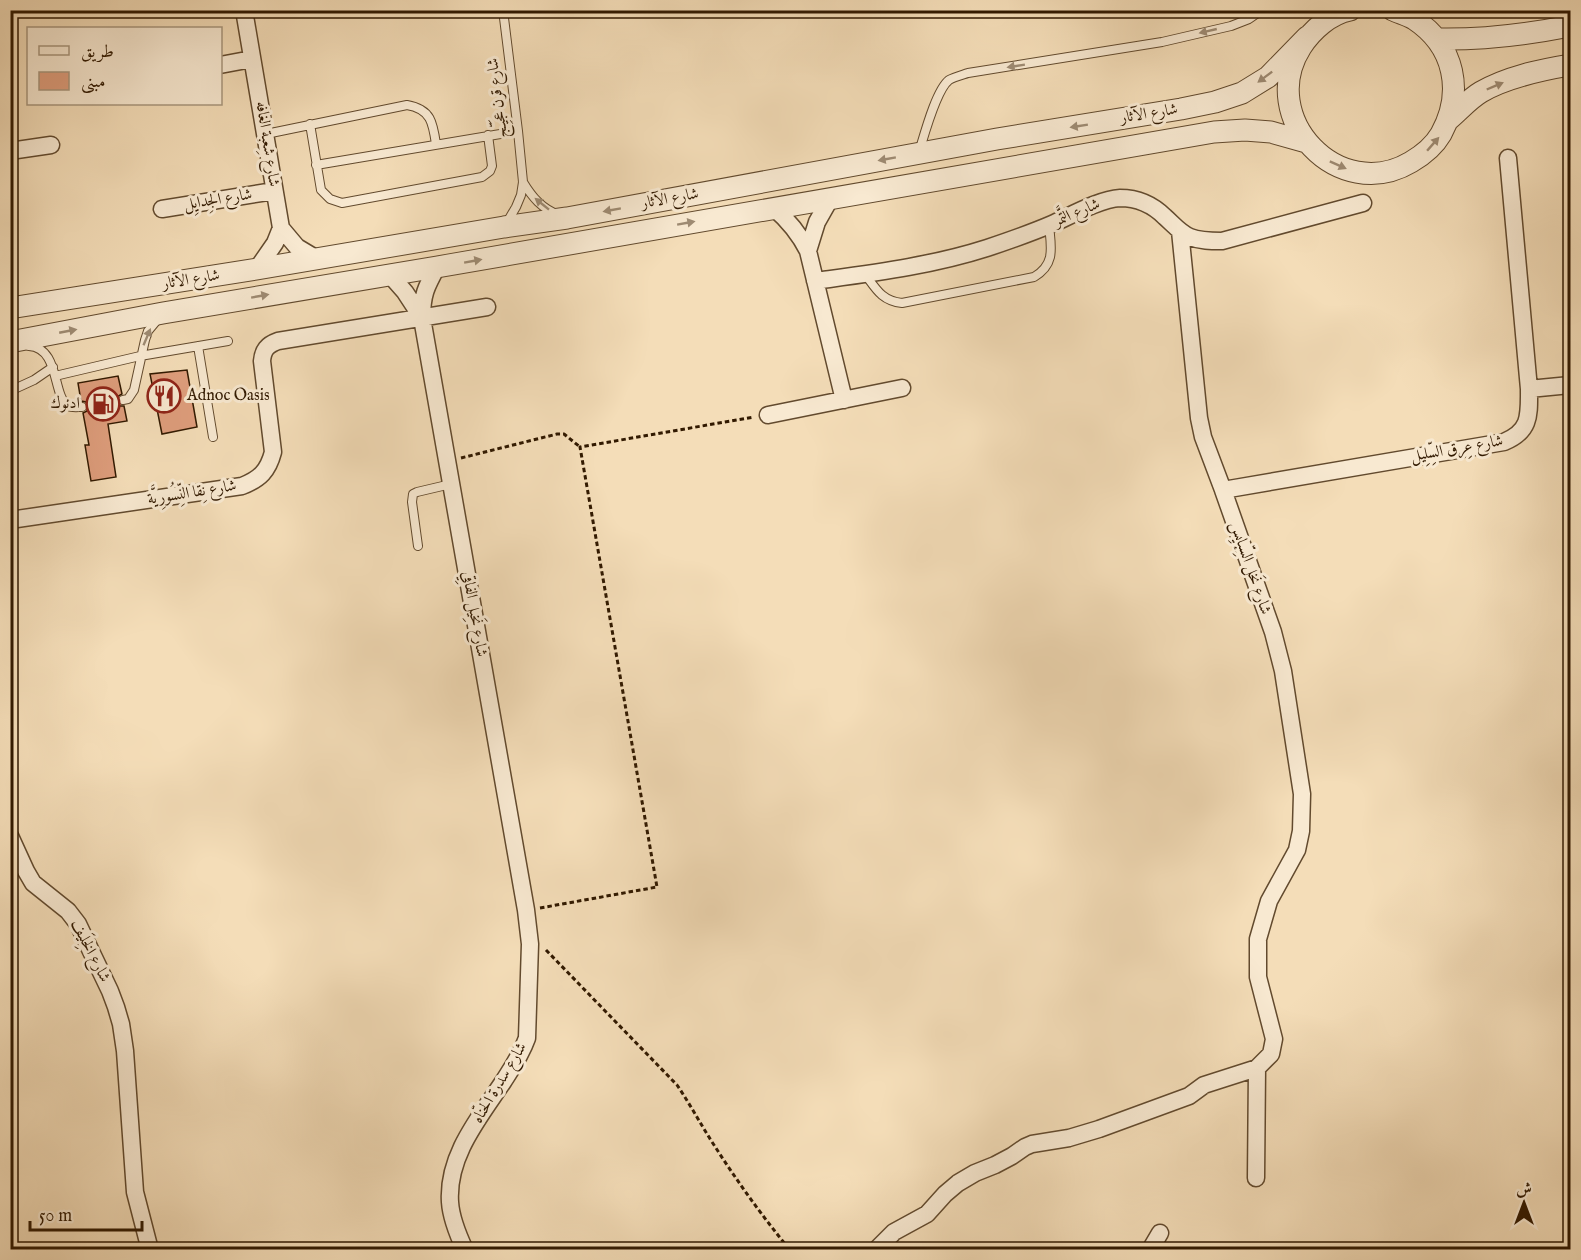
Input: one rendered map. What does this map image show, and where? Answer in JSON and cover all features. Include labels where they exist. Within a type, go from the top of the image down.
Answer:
[{"type":"street","name":"شارع شِعبة الغافه","points":[[244,10],[281,228]]},
{"type":"street","name":"شارع الآثار","points":[[10,308],[567,218],[918,153],[1215,102],[1242,93],[1268,77],[1328,16],[1350,10]]},
{"type":"street","points":[[1393,10],[1412,18],[1434,36],[1469,40],[1510,37],[1570,26]]},
{"type":"street","points":[[1307,37],[1295,56],[1288,78],[1288,100],[1294,122],[1306,142],[1322,157],[1341,167],[1362,173],[1383,172],[1404,166],[1423,155],[1438,139],[1448,120],[1454,99],[1453,78],[1448,58],[1416,10]]},
{"type":"street","points":[[222,65],[252,59]]},
{"type":"street","points":[[1448,120],[1478,93],[1494,85],[1570,65]]},
{"type":"street","name":"شارع الآثار","points":[[10,343],[164,313],[1214,132],[1245,130],[1271,132],[1306,142]]},
{"type":"street","points":[[10,151],[51,145]]},
{"type":"street","name":"شارع عِرق السِّلِيل","points":[[1223,490],[1504,441],[1514,438],[1523,431],[1529,409],[1529,389],[1508,158]]},
{"type":"street","name":"شارع الجِدايِل","points":[[162,209],[274,191]]},
{"type":"street","name":"شارع التَّمر","points":[[816,281],[954,257],[987,248],[1103,202],[1119,198],[1132,199],[1152,206],[1191,238],[1206,240],[1222,240],[1363,203]]},
{"type":"street","points":[[808,251],[817,222],[830,199]]},
{"type":"street","points":[[774,208],[800,234],[808,251],[844,400]]},
{"type":"street","points":[[257,269],[275,243],[281,228],[297,247],[317,259]]},
{"type":"street","name":"شارع نَخل السِّبايِس","points":[[1180,231],[1199,418],[1203,437],[1273,632],[1283,671],[1302,794],[1301,831],[1297,850],[1269,901],[1258,939],[1258,977],[1274,1039],[1270,1054],[1257,1068]]},
{"type":"street","name":"شارع نَخِيل الفاقِي","points":[[437,267],[425,288],[422,318],[526,910]]},
{"type":"street","name":"شارع نَخِيل الفاقِي","points":[[390,275],[405,292],[422,318]]},
{"type":"street","points":[[422,318],[487,307]]},
{"type":"street","name":"شارع نِقا النِّسُورِيَّة","points":[[10,520],[242,486],[254,482],[270,463],[273,452],[262,362],[265,349],[270,344],[422,318]]},
{"type":"street","points":[[1529,389],[1570,385]]},
{"type":"street","points":[[768,414],[903,388]]},
{"type":"street","name":"شارع الخِلَيف","points":[[10,836],[33,883],[68,911],[78,924],[110,991],[121,1024],[125,1051],[135,1192],[150,1250]]},
{"type":"street","name":"شارع سدرة الحنّاه","points":[[465,1250],[453,1221],[450,1202],[452,1177],[458,1156],[469,1134],[516,1063],[527,1038],[530,944],[526,910]]},
{"type":"street","points":[[876,1250],[894,1232],[927,1214],[958,1183],[1025,1147],[1059,1141],[1099,1129],[1189,1096],[1204,1085],[1257,1068],[1256,1178]]},
{"type":"street","points":[[1150,1250],[1160,1233]]},
{"type":"lane","name":"شارع قرن عجَيِّج","points":[[503,10],[523,182],[516,207],[504,227]]},
{"type":"lane","points":[[918,153],[937,100],[949,80],[968,74],[1161,42],[1231,26],[1249,19],[1262,10]]},
{"type":"lane","points":[[266,134],[407,105],[422,110],[428,115],[432,122],[436,144]]},
{"type":"lane","points":[[309,124],[320,184],[325,195],[336,202],[348,202],[482,177],[490,171],[492,166],[488,135]]},
{"type":"lane","points":[[316,165],[518,131]]},
{"type":"lane","points":[[523,182],[530,194],[541,205],[567,218]]},
{"type":"lane","points":[[865,274],[886,299],[902,303],[1034,277],[1043,272],[1050,261],[1049,225]]},
{"type":"lane","points":[[123,400],[128,399],[134,390],[148,331],[164,313]]},
{"type":"lane","points":[[10,391],[54,372],[228,341]]},
{"type":"lane","points":[[10,343],[35,346],[45,353],[63,400],[68,405],[82,407]]},
{"type":"lane","points":[[198,346],[213,436]]},
{"type":"lane","points":[[418,546],[413,494],[451,484]]},
{"type":"path","points":[[580,447],[768,414]]},
{"type":"path","points":[[447,462],[557,434],[567,436],[580,447],[657,887],[526,910]]},
{"type":"path","points":[[529,933],[677,1085],[747,1195],[790,1250]]},
{"type":"building","points":[[187,370],[197,427],[162,434],[150,374]]},
{"type":"building","points":[[118,376],[122,394],[117,397],[117,402],[120,406],[124,406],[127,421],[108,424],[116,477],[91,481],[85,445],[89,445],[83,413],[87,411],[88,406],[86,402],[81,401],[78,383]]},
{"type":"place","name":"Adnoc Oasis","points":[[164,396]]},
{"type":"place","name":"ادنوك","points":[[103,404]]}]
